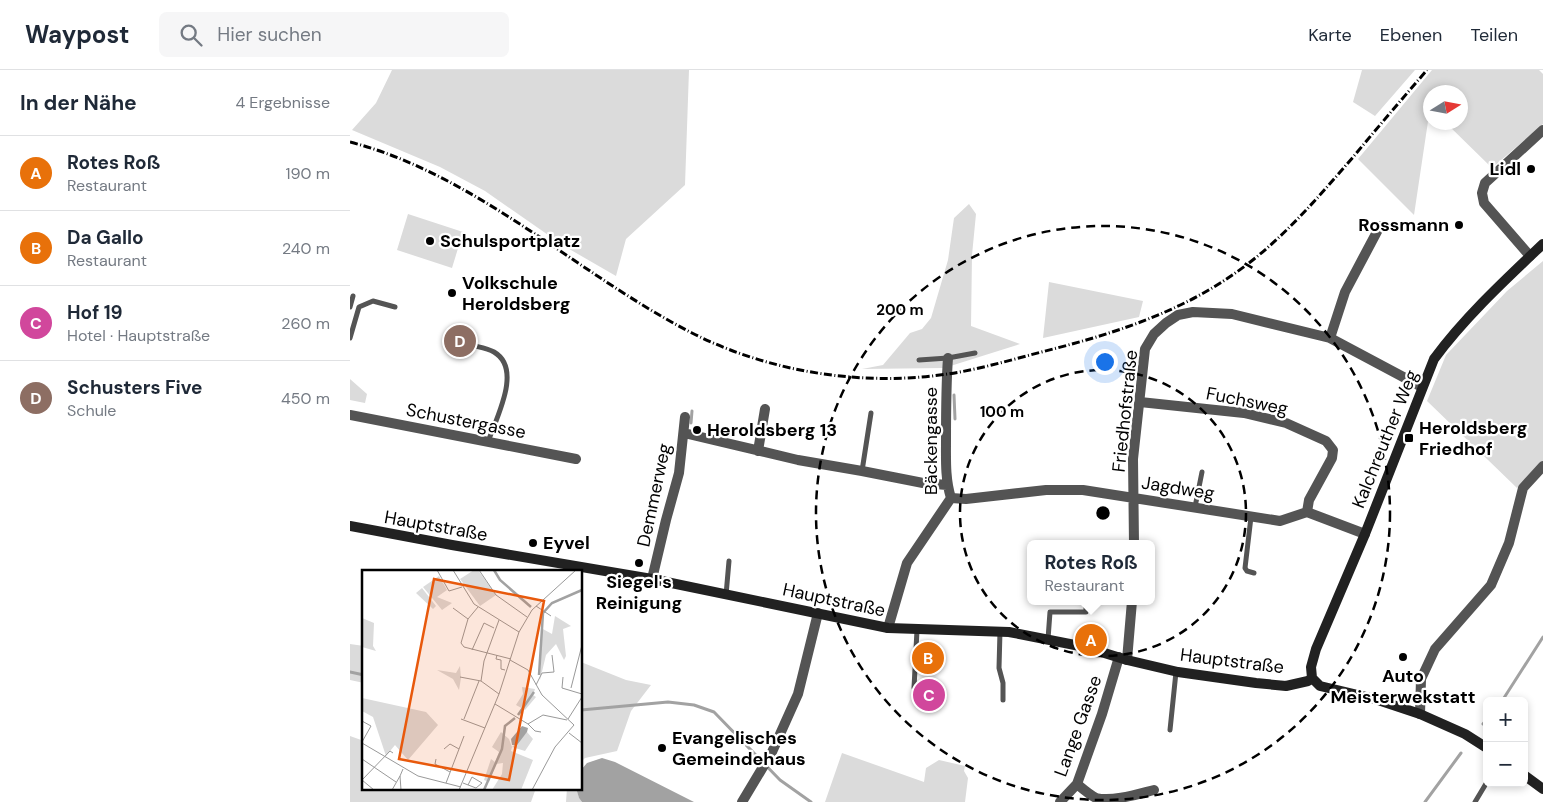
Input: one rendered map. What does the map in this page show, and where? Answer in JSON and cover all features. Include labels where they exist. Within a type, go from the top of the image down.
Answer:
[{"type":"street","points":[[1530,256],[1484,203],[1482,193],[1485,183],[1543,130]]},
{"type":"street","points":[[1330,338],[1345,292],[1380,226]]},
{"type":"street","name":"Kalchreuther Weg","points":[[1312,678],[1311,668],[1316,648],[1365,534],[1434,359],[1446,342],[1543,244]]},
{"type":"street","name":"Friedhofstraße","points":[[1134,540],[1134,459],[1144,349],[1154,334],[1178,315],[1192,312],[1232,314],[1330,338],[1422,387]]},
{"type":"street","name":"Bäckengasse","points":[[888,628],[907,563],[951,498],[947,485],[946,387],[948,358]]},
{"type":"street","name":"Fuchsweg","points":[[1140,402],[1244,413],[1286,423],[1326,441],[1333,450],[1332,458],[1310,500],[1307,512]]},
{"type":"street","points":[[758,451],[765,409]]},
{"type":"street","name":"Schustergasse","points":[[350,415],[576,459]]},
{"type":"street","name":"Demmerweg","points":[[652,579],[679,473],[685,417]]},
{"type":"street","points":[[684,433],[798,460],[862,470],[923,483],[947,485]]},
{"type":"street","points":[[1420,714],[1422,679],[1435,649],[1491,585],[1509,543],[1523,488],[1543,466]]},
{"type":"street","name":"Jagdweg","points":[[951,498],[966,499],[1046,490],[1082,490],[1280,521],[1307,512]]},
{"type":"street","points":[[1307,512],[1365,534]]},
{"type":"street","name":"Hauptstraße","points":[[350,526],[652,579],[888,628],[1000,631],[1048,639],[1176,671],[1286,686],[1308,681],[1312,678]]},
{"type":"street","points":[[1123,658],[1131,605]]},
{"type":"street","points":[[742,802],[772,752],[798,694],[818,613]]},
{"type":"street","name":"Lange Gasse","points":[[1064,801],[1077,784],[1123,658]]},
{"type":"street","points":[[1312,678],[1320,686],[1420,714],[1465,734],[1483,745]]},
{"type":"street","points":[[1528,778],[1543,789]]},
{"type":"street","points":[[1077,784],[1098,799],[1108,801],[1154,790]]},
{"type":"lane","points":[[350,307],[353,296]]},
{"type":"lane","points":[[350,338],[359,307],[373,301],[395,307]]},
{"type":"lane","points":[[471,345],[493,352],[500,357],[504,362],[508,376],[506,389],[488,442]]},
{"type":"lane","points":[[919,360],[948,358],[975,353]]},
{"type":"lane","points":[[862,470],[871,413]]},
{"type":"lane","points":[[1195,507],[1202,472]]},
{"type":"lane","points":[[1251,516],[1245,568],[1254,573]]},
{"type":"lane","points":[[726,595],[729,561]]},
{"type":"lane","points":[[1048,639],[1050,612],[1086,612],[1086,605]]},
{"type":"lane","points":[[914,688],[917,630]]},
{"type":"lane","points":[[1000,631],[999,668],[1004,683],[1003,700]]},
{"type":"lane","points":[[1170,730],[1176,671]]},
{"type":"lane","points":[[1475,802],[1484,787]]},
{"type":"shaded area","points":[[392,70],[689,70],[685,185],[626,239],[616,276],[564,246],[485,191],[440,167],[352,130],[376,103]]},
{"type":"shaded area","points":[[1362,70],[1415,70],[1375,116],[1353,102]]},
{"type":"shaded area","points":[[1432,70],[1539,70],[1543,74],[1543,124],[1492,168],[1453,130],[1468,130],[1468,85],[1423,85],[1423,130],[1427,130],[1414,215],[1358,159]]},
{"type":"shaded area","points":[[969,204],[976,214],[972,255],[971,326],[1020,344],[944,368],[862,369],[883,365],[910,333],[922,329],[931,318],[948,260],[954,218]]},
{"type":"shaded area","name":"Schulsportplatz","points":[[408,214],[463,232],[452,268],[397,250]]},
{"type":"shaded area","points":[[1543,261],[1543,462],[1517,488],[1427,401],[1446,355],[1507,291]]},
{"type":"shaded area","points":[[1049,282],[1143,301],[1139,317],[1043,338]]},
{"type":"shaded area","points":[[350,379],[367,394],[365,403],[350,400]]},
{"type":"shaded area","points":[[350,644],[362,646],[362,683],[350,680]]},
{"type":"shaded area","points":[[582,662],[626,680],[651,685],[631,711],[617,751],[585,758],[582,761]]},
{"type":"shaded area","points":[[350,736],[362,740],[362,790],[535,790],[531,802],[350,802]]},
{"type":"shaded area","points":[[842,753],[924,782],[926,768],[939,760],[965,766],[964,771],[968,778],[965,802],[825,802]]},
{"type":"shaded area","points":[[602,758],[615,762],[694,802],[582,802],[577,790],[582,790],[582,769],[587,763]]},
{"type":"shaded area","points":[[567,790],[577,790],[582,802],[566,802]]},
{"type":"waterway","points":[[954,395],[955,419]]},
{"type":"waterway","points":[[691,423],[692,411]]},
{"type":"waterway","points":[[1505,697],[1543,637]]},
{"type":"waterway","points":[[350,672],[362,675]]},
{"type":"waterway","points":[[582,710],[668,702],[694,705],[714,712],[780,780],[811,802]]},
{"type":"waterway","points":[[1425,802],[1461,753]]},
{"type":"railway","points":[[350,142],[396,157],[441,177],[484,201],[649,309],[692,333],[723,347],[789,368],[823,374],[857,378],[926,377],[984,367],[1057,348],[1133,325],[1181,304],[1227,279],[1278,239],[1304,212],[1427,70]]},
{"type":"place","name":"Lidl","points":[[1531,169]]},
{"type":"place","name":"Rossmann","points":[[1459,225]]},
{"type":"place","name":"Schulsportplatz","points":[[430,241]]},
{"type":"place","name":"Volkschule Heroldsberg","points":[[452,293]]},
{"type":"place","name":"Schusters Five","points":[[460,341]]},
{"type":"place","name":"Heroldsberg 13","points":[[697,430]]},
{"type":"place","name":"Heroldsberg Friedhof","points":[[1409,438]]},
{"type":"place","name":"Eyvel","points":[[533,543]]},
{"type":"place","name":"Siegel's Reinigung","points":[[639,563]]},
{"type":"place","name":"Rotes Roß","points":[[1091,640]]},
{"type":"place","name":"Auto Meisterwekstatt","points":[[1403,657]]},
{"type":"place","name":"Da Gallo","points":[[928,658]]},
{"type":"place","name":"Hof 19","points":[[929,695]]},
{"type":"place","name":"Evangelisches Gemeindehaus","points":[[662,748]]}]
